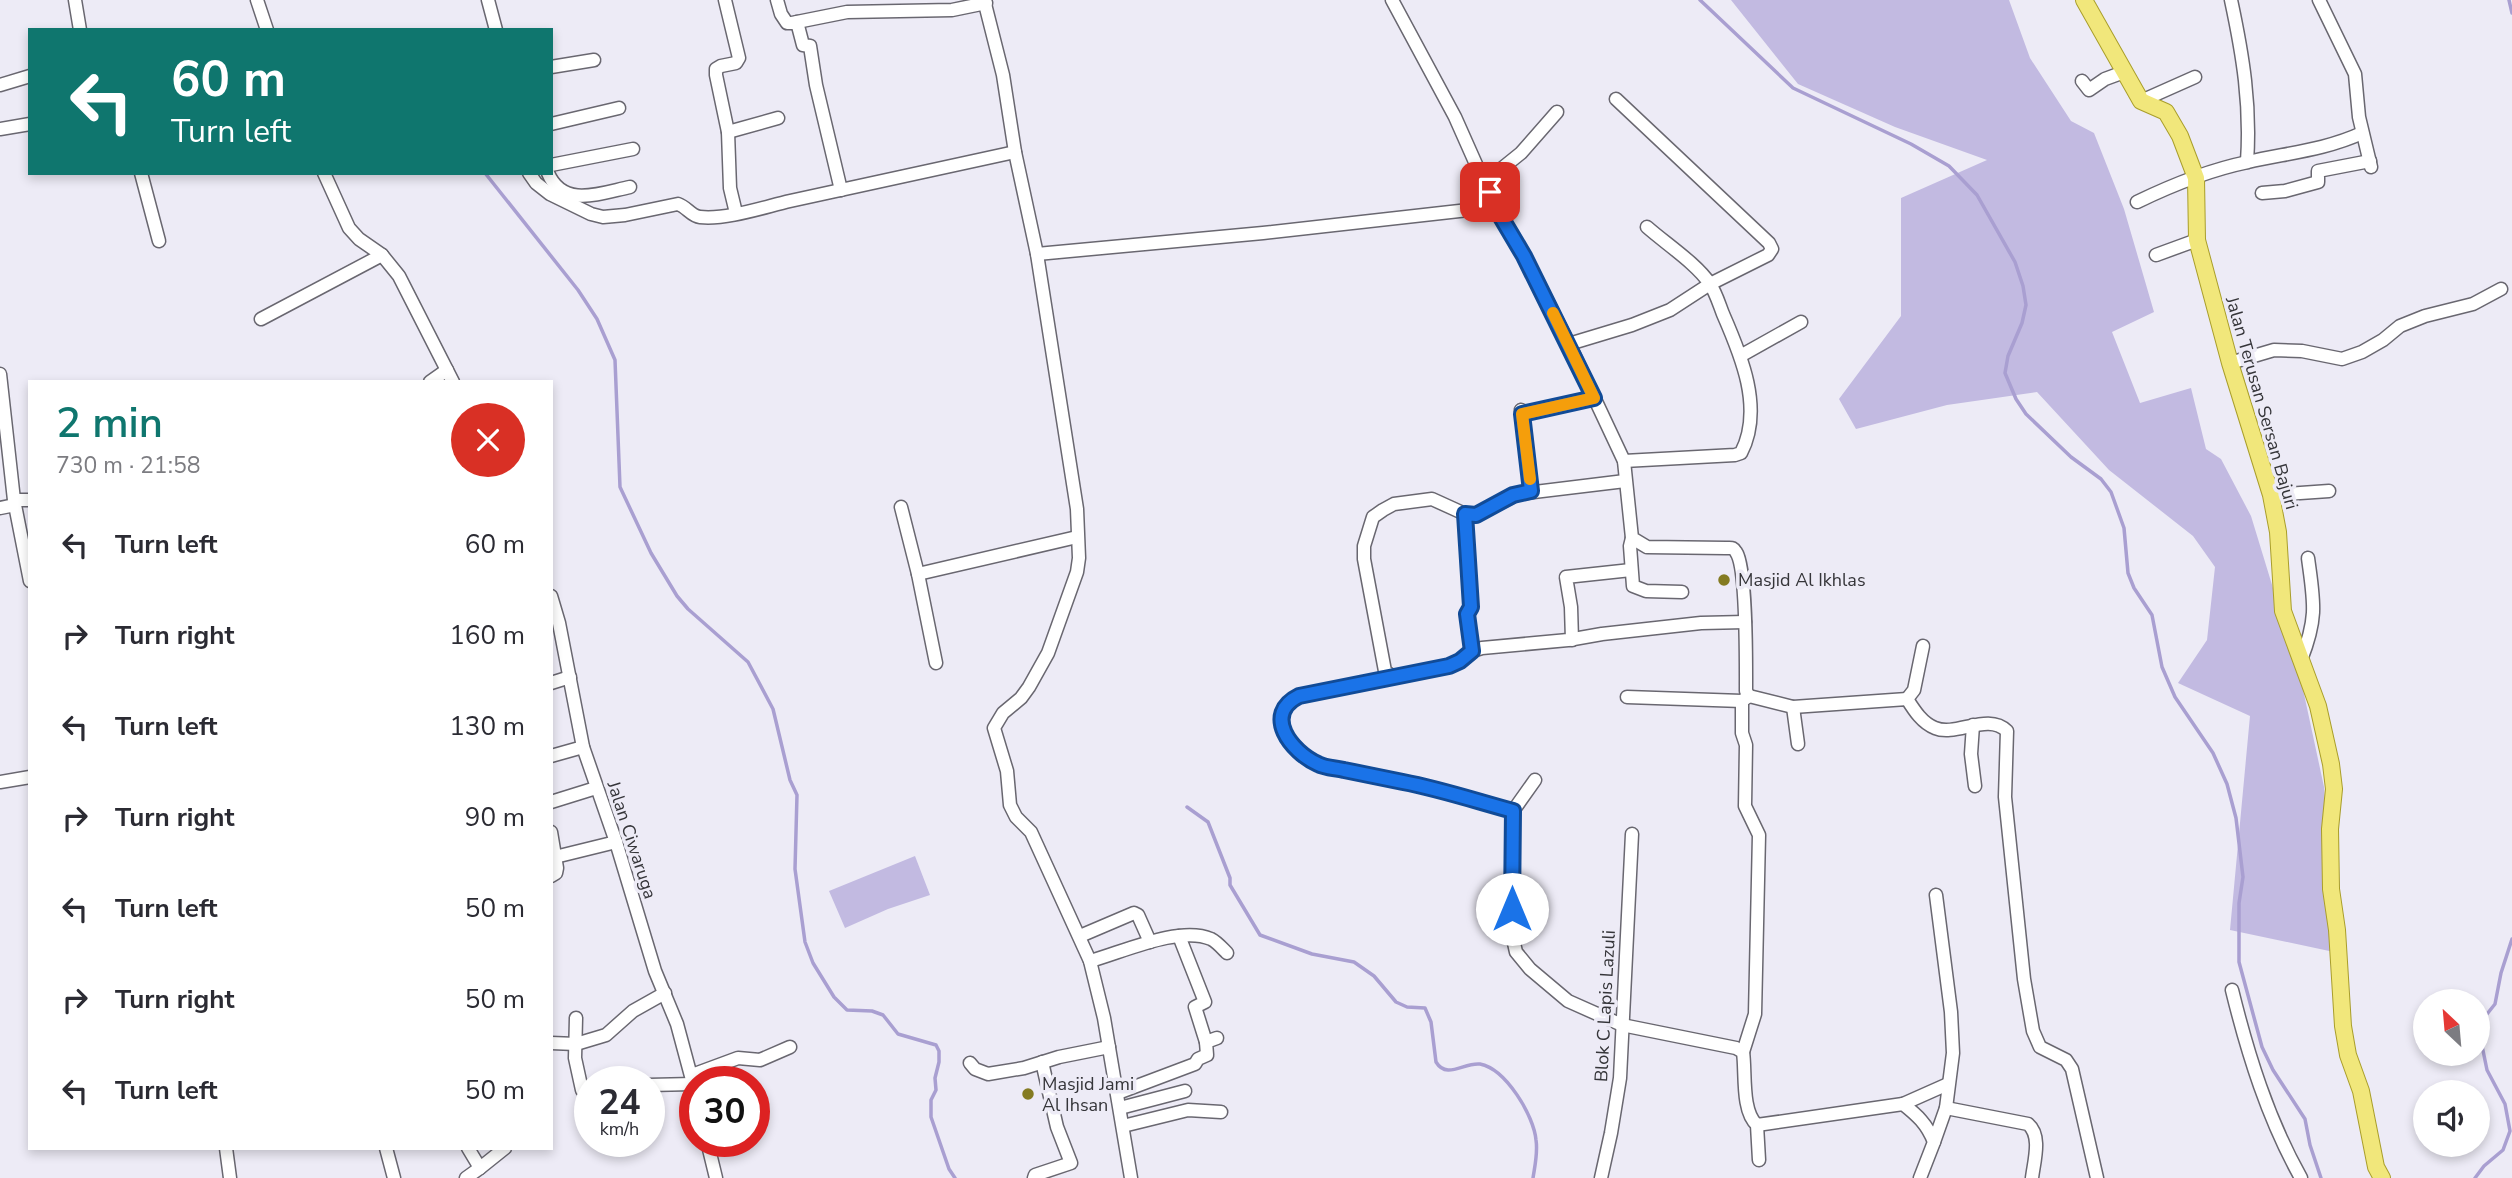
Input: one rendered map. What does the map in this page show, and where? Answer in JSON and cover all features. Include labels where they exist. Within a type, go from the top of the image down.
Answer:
[{"type":"main road","name":"Jalan Terusan Sersan Bajuri","points":[[2084,0],[2141,101],[2166,111],[2180,136],[2196,178],[2197,240],[2271,495],[2278,532],[2283,611],[2318,706],[2334,789],[2330,829],[2331,889],[2346,1045],[2361,1091],[2375,1167],[2382,1178]]},
{"type":"street","points":[[75,0],[80,28]]},
{"type":"street","points":[[257,0],[266,28]]},
{"type":"street","points":[[488,0],[495,28]]},
{"type":"street","points":[[725,0],[739,58],[736,63],[716,69],[728,132],[730,188],[736,213]]},
{"type":"street","points":[[777,0],[787,23],[847,12],[952,10],[985,2],[1003,75],[1015,152],[1037,254],[1077,509],[1079,566],[1060,625],[1035,677],[1021,698],[1003,713],[995,728],[1007,771],[1010,805],[1016,817],[1031,832],[1090,961],[1104,1018],[1131,1178]]},
{"type":"street","points":[[1392,0],[1455,117],[1495,207],[1524,256],[1569,344],[1624,461],[1632,538],[1633,586],[1640,590],[1682,592]]},
{"type":"street","points":[[2231,0],[2246,73],[2249,118],[2247,162]]},
{"type":"street","points":[[2262,192],[2289,190],[2318,182],[2318,171],[2370,164],[2362,134],[2355,74],[2319,0]]},
{"type":"street","points":[[797,22],[803,45],[810,46],[816,85],[841,190]]},
{"type":"street","points":[[553,67],[594,60]]},
{"type":"street","points":[[2082,81],[2089,90],[2105,79],[2124,72]]},
{"type":"street","points":[[0,85],[28,77]]},
{"type":"street","points":[[2141,101],[2195,77]]},
{"type":"street","points":[[1569,344],[1670,310],[1710,284],[1768,255],[1771,246],[1616,99]]},
{"type":"street","points":[[553,124],[619,108]]},
{"type":"street","points":[[1485,182],[1521,153],[1557,112]]},
{"type":"street","points":[[728,132],[778,118]]},
{"type":"street","points":[[0,129],[28,124]]},
{"type":"street","points":[[2137,202],[2204,173],[2324,148],[2362,134]]},
{"type":"street","points":[[553,165],[633,149]]},
{"type":"street","points":[[530,175],[550,194],[591,215],[625,215],[678,204],[701,218],[736,213],[908,173],[1015,152]]},
{"type":"street","points":[[142,175],[159,241]]},
{"type":"street","points":[[325,175],[349,228],[359,239],[382,255],[399,276],[450,376]]},
{"type":"street","points":[[549,175],[553,184],[570,197],[583,197],[630,187]]},
{"type":"street","points":[[1037,254],[1263,233],[1495,207]]},
{"type":"street","points":[[1624,461],[1741,453],[1749,425],[1749,390],[1742,355],[1710,284],[1647,227]]},
{"type":"street","points":[[2156,255],[2197,240]]},
{"type":"street","points":[[261,319],[382,255]]},
{"type":"street","points":[[2231,363],[2274,350],[2302,351],[2342,359],[2362,352],[2400,326],[2425,316],[2473,304],[2501,289]]},
{"type":"street","points":[[1742,355],[1801,323]]},
{"type":"street","points":[[0,374],[15,503],[28,571]]},
{"type":"street","points":[[1531,491],[1522,412],[1594,398]]},
{"type":"street","points":[[1393,677],[1385,671],[1364,559],[1366,536],[1373,517],[1394,504],[1432,499],[1465,514],[1476,515],[1513,495],[1625,481]]},
{"type":"street","points":[[2271,495],[2329,491]]},
{"type":"street","points":[[0,508],[28,500]]},
{"type":"street","points":[[901,507],[936,663]]},
{"type":"street","points":[[1465,514],[1471,607],[1467,614],[1472,651]]},
{"type":"street","points":[[918,574],[1077,537]]},
{"type":"street","points":[[1632,538],[1647,547],[1726,548],[1735,551],[1741,568],[1745,622],[1746,691],[1742,733],[1746,745],[1745,806],[1759,835],[1755,1014],[1743,1052],[1743,1069],[1752,1121],[1757,1125],[1903,1104],[1933,1093],[1948,1084]]},
{"type":"street","points":[[2301,660],[2311,631],[2315,608],[2308,558]]},
{"type":"street","points":[[1572,640],[1571,607],[1566,577],[1631,570]]},
{"type":"street","name":"Jalan Ciwaruga","points":[[553,605],[583,747],[616,842],[655,971],[677,1024],[688,1066]]},
{"type":"street","points":[[1513,811],[1413,784],[1318,764],[1301,753],[1287,737],[1280,718],[1282,710],[1287,701],[1299,696],[1449,666],[1472,651],[1503,645],[1572,640],[1634,630],[1745,622]]},
{"type":"street","points":[[1627,697],[1745,699],[1793,707],[1907,699],[1914,690],[1923,646]]},
{"type":"street","points":[[553,682],[570,677]]},
{"type":"street","points":[[1907,699],[1923,720],[1936,729],[1997,725],[2007,731],[2005,797],[2024,979],[2033,1031],[2040,1047],[2066,1060],[2072,1069],[2097,1178]]},
{"type":"street","points":[[1793,707],[1798,744]]},
{"type":"street","points":[[1973,725],[1971,754],[1975,786]]},
{"type":"street","points":[[553,755],[583,747]]},
{"type":"street","points":[[0,782],[28,777]]},
{"type":"street","points":[[1535,780],[1513,811],[1512,934],[1518,956],[1568,1001],[1622,1025],[1736,1048],[1743,1052]]},
{"type":"street","points":[[553,801],[596,788]]},
{"type":"street","name":"Blok C Lapis Lazuli","points":[[1601,1178],[1620,1078],[1632,834]]},
{"type":"street","points":[[555,857],[616,842]]},
{"type":"street","points":[[553,844],[556,873],[553,875]]},
{"type":"street","points":[[1920,1178],[1946,1108],[1953,1053],[1951,1012],[1936,895]]},
{"type":"street","points":[[1080,936],[1134,913],[1138,915],[1150,942]]},
{"type":"street","points":[[1090,961],[1179,936],[1213,939],[1227,953]]},
{"type":"street","points":[[1118,1093],[1195,1064],[1198,1059],[1207,1055],[1212,1040],[1195,1007],[1205,1002],[1179,936]]},
{"type":"street","points":[[2232,990],[2257,1078],[2283,1145],[2301,1178]]},
{"type":"street","points":[[553,1044],[576,1044],[606,1035],[633,1010],[665,993]]},
{"type":"street","points":[[576,1018],[576,1066]]},
{"type":"street","points":[[724,1066],[738,1058],[760,1060],[790,1047]]},
{"type":"street","points":[[970,1063],[975,1069],[988,1074],[1109,1047]]},
{"type":"street","points":[[1034,1178],[1049,1169],[1071,1163],[1057,1127],[1042,1062]]},
{"type":"street","points":[[1120,1108],[1185,1091]]},
{"type":"street","points":[[1903,1104],[1929,1128],[1934,1142]]},
{"type":"street","points":[[1946,1108],[2028,1124],[2036,1139],[2032,1178]]},
{"type":"street","points":[[1123,1126],[1188,1110],[1221,1112]]},
{"type":"street","points":[[1757,1125],[1759,1160]]},
{"type":"street","points":[[226,1150],[230,1178]]},
{"type":"street","points":[[387,1150],[394,1178]]},
{"type":"street","points":[[469,1150],[480,1168]]},
{"type":"street","points":[[466,1178],[502,1150]]},
{"type":"street","points":[[711,1157],[716,1178]]},
{"type":"shaded area","points":[[1731,0],[2009,0],[2030,58],[2071,121],[2094,133],[2124,209],[2154,312],[2112,332],[2140,403],[2191,388],[2206,449],[2221,459],[2251,516],[2301,680],[2324,787],[2334,952],[2230,930],[2250,716],[2178,683],[2207,640],[2215,567],[2193,536],[2109,470],[2037,392],[1947,405],[1856,429],[1839,399],[1901,316],[1901,198],[1987,160],[1895,127],[1798,84]]},
{"type":"shaded area","points":[[915,856],[930,895],[888,909],[845,928],[829,891]]},
{"type":"waterway","points":[[1700,0],[1793,88],[1911,144],[1949,166],[1977,195],[2015,262],[2026,305],[2022,323],[2008,356],[2005,373],[2026,414],[2071,457],[2101,479],[2111,492],[2124,528],[2128,573],[2134,588],[2152,615],[2162,667],[2175,697],[2213,753],[2227,784],[2236,818],[2243,877],[2239,903],[2239,962],[2262,1047],[2273,1070],[2305,1119],[2321,1178]]},
{"type":"waterway","points":[[2509,0],[2512,13]]},
{"type":"waterway","points":[[487,175],[578,290],[597,319],[615,360],[620,487],[651,553],[688,609],[748,662],[773,709],[790,780],[797,795],[795,869],[805,942],[813,963],[834,997],[847,1010],[872,1011],[883,1015],[898,1034],[936,1045],[939,1051],[931,1117],[949,1169],[955,1178]]},
{"type":"waterway","points":[[1187,807],[1208,822],[1230,878],[1230,885],[1260,935],[1312,954],[1354,962],[1374,976],[1396,1002],[1407,1007],[1425,1008],[1431,1022],[1436,1062],[1440,1067],[1451,1070],[1480,1064],[1490,1068],[1509,1084],[1524,1107],[1534,1130],[1537,1150],[1533,1178]]},
{"type":"waterway","points":[[2475,1178],[2484,1166],[2503,1150],[2510,1131],[2505,1104],[2487,1070],[2479,1031],[2483,1019],[2495,1004],[2512,939]]},
{"type":"slow traffic","points":[[1530,479],[1522,414],[1594,398],[1553,313]]},
{"type":"place","name":"Masjid Al Ikhlas","points":[[1724,580]]},
{"type":"place","name":"Masjid Jami Al Ihsan","points":[[1028,1094]]},
{"type":"route","points":[[1490,192],[1495,207],[1524,256],[1594,398],[1522,414],[1531,491],[1513,495],[1476,515],[1465,514],[1471,607],[1467,614],[1472,651],[1449,666],[1299,696],[1287,701],[1280,718],[1287,737],[1301,753],[1318,764],[1413,784],[1513,811],[1512,909]]}]
